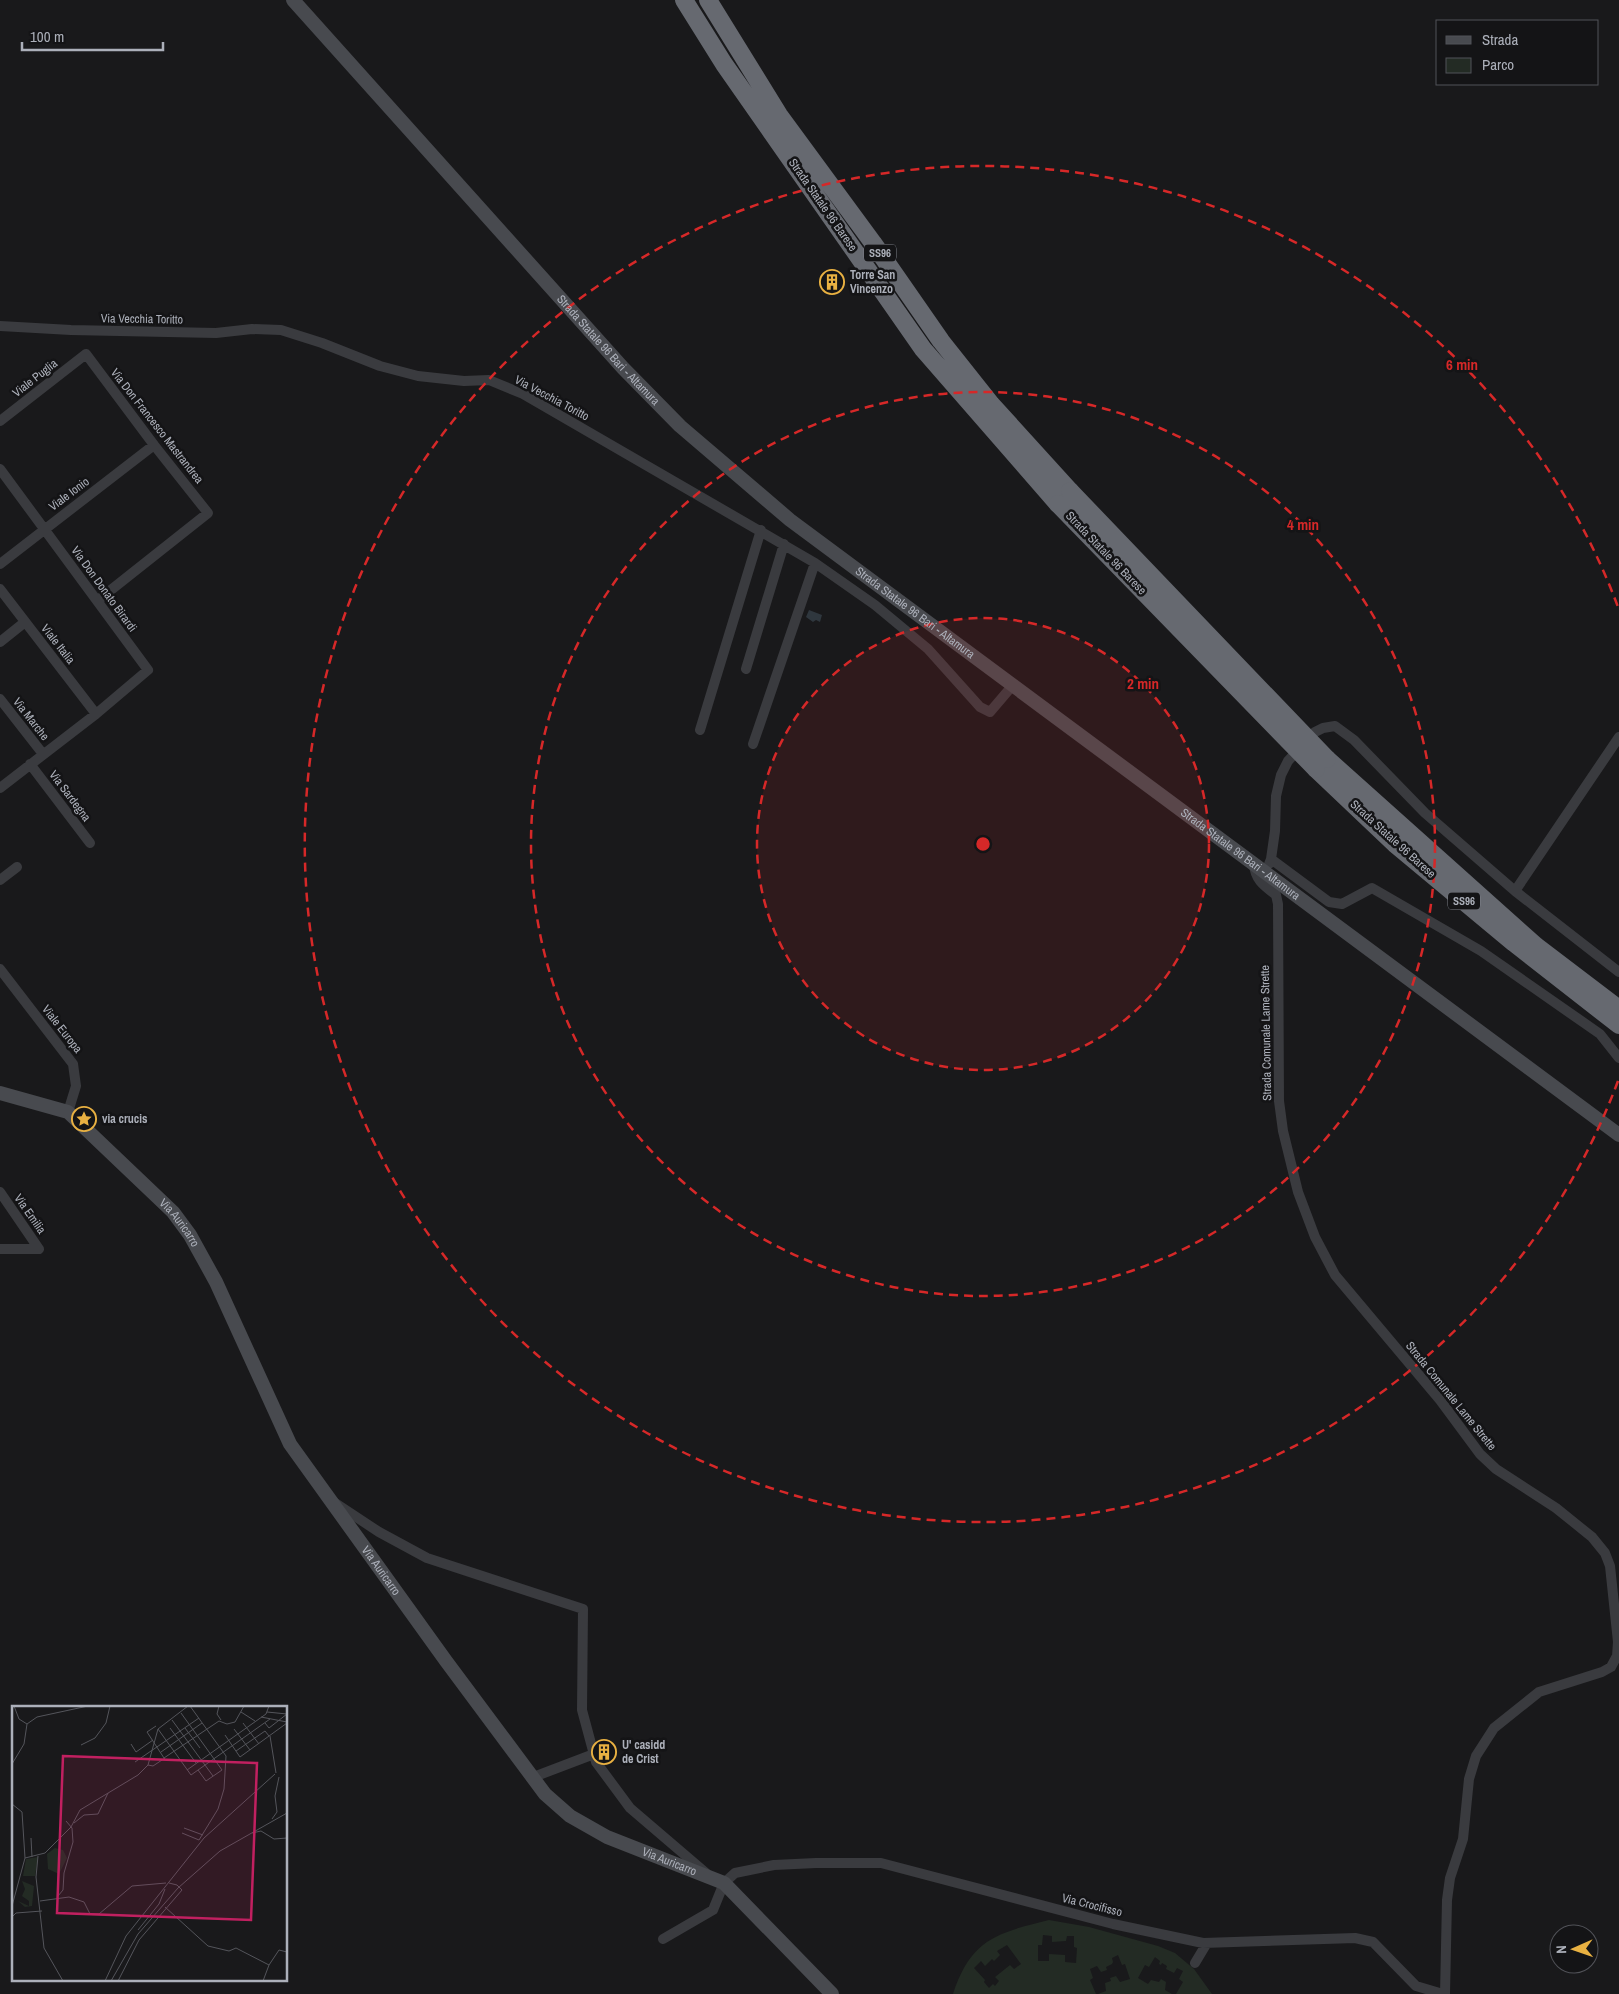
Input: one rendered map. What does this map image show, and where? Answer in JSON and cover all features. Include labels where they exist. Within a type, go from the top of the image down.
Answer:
[{"type":"highway","name":"Strada Statale 96 Barese","points":[[684,0],[724,64],[923,349],[1064,498],[1322,764],[1394,844],[1521,949],[1619,1024]]},
{"type":"highway","name":"Strada Statale 96 Barese","points":[[708,0],[779,115],[873,243],[941,341],[1064,498]]},
{"type":"highway","points":[[716,0],[726,29]]},
{"type":"highway","name":"Strada Statale 96 Barese","points":[[1322,764],[1536,946],[1619,1008]]},
{"type":"street","name":"Strada Statale 96 Bari - Altamura","points":[[293,0],[623,368],[680,426],[790,520],[1014,685],[1263,864],[1619,1135]]},
{"type":"street","name":"Via Vecchia Toritto","points":[[0,326],[63,330],[216,333],[252,329],[281,330],[322,343],[380,366],[408,373],[464,381],[489,380],[523,394],[761,530],[815,563],[875,605],[928,649],[980,707],[990,712],[1014,685]]},
{"type":"street","name":"Viale Puglia","points":[[0,421],[86,354]]},
{"type":"street","name":"Via Don Francesco Mastrandrea","points":[[86,354],[208,513],[97,601]]},
{"type":"street","name":"Viale Ionio","points":[[0,564],[154,445]]},
{"type":"street","name":"Via Don Donato Birardi","points":[[0,469],[148,670],[96,714]]},
{"type":"street","points":[[700,730],[761,530]]},
{"type":"street","points":[[746,669],[784,544]]},
{"type":"street","points":[[754,744],[815,563]]},
{"type":"street","name":"Viale Italia","points":[[0,589],[96,714]]},
{"type":"street","points":[[0,642],[25,622]]},
{"type":"street","name":"Via Marche","points":[[0,699],[43,754]]},
{"type":"street","points":[[0,788],[96,714]]},
{"type":"street","points":[[1619,972],[1515,892],[1425,812],[1342,730],[1335,726],[1322,728],[1288,762],[1281,775],[1276,796],[1276,831],[1263,864],[1329,902],[1342,904],[1372,888],[1481,951],[1600,1034],[1619,1058]]},
{"type":"street","points":[[1515,892],[1619,737]]},
{"type":"street","name":"Via Sardegna","points":[[30,764],[90,843]]},
{"type":"street","name":"Strada Comunale Lame Strette","points":[[1263,864],[1255,873],[1260,883],[1276,895],[1278,904],[1279,1101],[1283,1131],[1298,1192],[1315,1237],[1335,1275],[1440,1400],[1480,1454],[1496,1469],[1556,1508],[1592,1537],[1605,1553],[1610,1566],[1618,1642],[1617,1656],[1611,1667],[1602,1672],[1539,1692],[1494,1728],[1476,1756],[1469,1779],[1462,1839],[1450,1878],[1447,1900],[1444,1994]]},
{"type":"street","points":[[0,880],[17,867]]},
{"type":"street","name":"Viale Europa","points":[[0,969],[73,1064],[76,1086],[68,1112]]},
{"type":"street","name":"Via Auricarro","points":[[0,1093],[68,1112],[173,1212],[190,1235],[216,1282],[290,1444],[545,1794],[570,1816],[607,1836],[724,1883],[832,1994]]},
{"type":"street","name":"Via Emilia","points":[[0,1192],[39,1249],[0,1249]]},
{"type":"street","points":[[329,1499],[379,1532],[427,1558],[583,1609],[582,1710],[596,1762],[630,1808],[710,1877]]},
{"type":"street","points":[[532,1778],[594,1754]]},
{"type":"street","name":"Via Crocifisso","points":[[724,1883],[735,1873],[774,1865],[881,1863],[1113,1924],[1207,1943],[1355,1938],[1373,1942],[1416,1986],[1444,1994]]},
{"type":"street","points":[[663,1939],[713,1910],[724,1883]]},
{"type":"street","points":[[1195,1963],[1207,1943]]},
{"type":"green space","points":[[1049,1920],[1089,1927],[1158,1946],[1175,1953],[1194,1969],[1212,1994],[1176,1994],[1183,1982],[1179,1979],[1183,1971],[1177,1968],[1174,1973],[1166,1969],[1167,1966],[1162,1963],[1161,1965],[1159,1964],[1160,1961],[1155,1957],[1149,1967],[1145,1965],[1138,1978],[1148,1984],[1151,1980],[1159,1982],[1161,1979],[1166,1982],[1165,1990],[1172,1994],[1098,1994],[1106,1991],[1105,1983],[1111,1981],[1110,1978],[1116,1976],[1120,1982],[1130,1979],[1125,1964],[1122,1965],[1118,1955],[1112,1958],[1113,1962],[1106,1967],[1107,1970],[1101,1972],[1097,1966],[1090,1969],[1093,1978],[1090,1980],[1096,1994],[953,1994],[968,1961],[988,1941],[1015,1929]],"holes":[[[1043,1935],[1052,1936],[1052,1942],[1066,1941],[1067,1936],[1074,1936],[1074,1947],[1077,1948],[1076,1963],[1065,1962],[1065,1955],[1049,1954],[1049,1961],[1038,1961],[1038,1945],[1042,1945]],[[1007,1945],[1021,1964],[1014,1969],[1010,1965],[995,1977],[999,1981],[995,1986],[993,1984],[989,1988],[984,1982],[985,1980],[974,1968],[981,1961],[985,1966],[992,1959],[994,1961],[1000,1955],[997,1951]]]},
{"type":"shaded area","points":[[809,610],[822,615],[820,622],[816,620],[813,622],[806,617]]},
{"type":"place","name":"Torre San Vincenzo","points":[[832,282]]},
{"type":"place","name":"via crucis","points":[[84,1119]]},
{"type":"place","name":"U' casidd de Crist","points":[[604,1752]]}]
